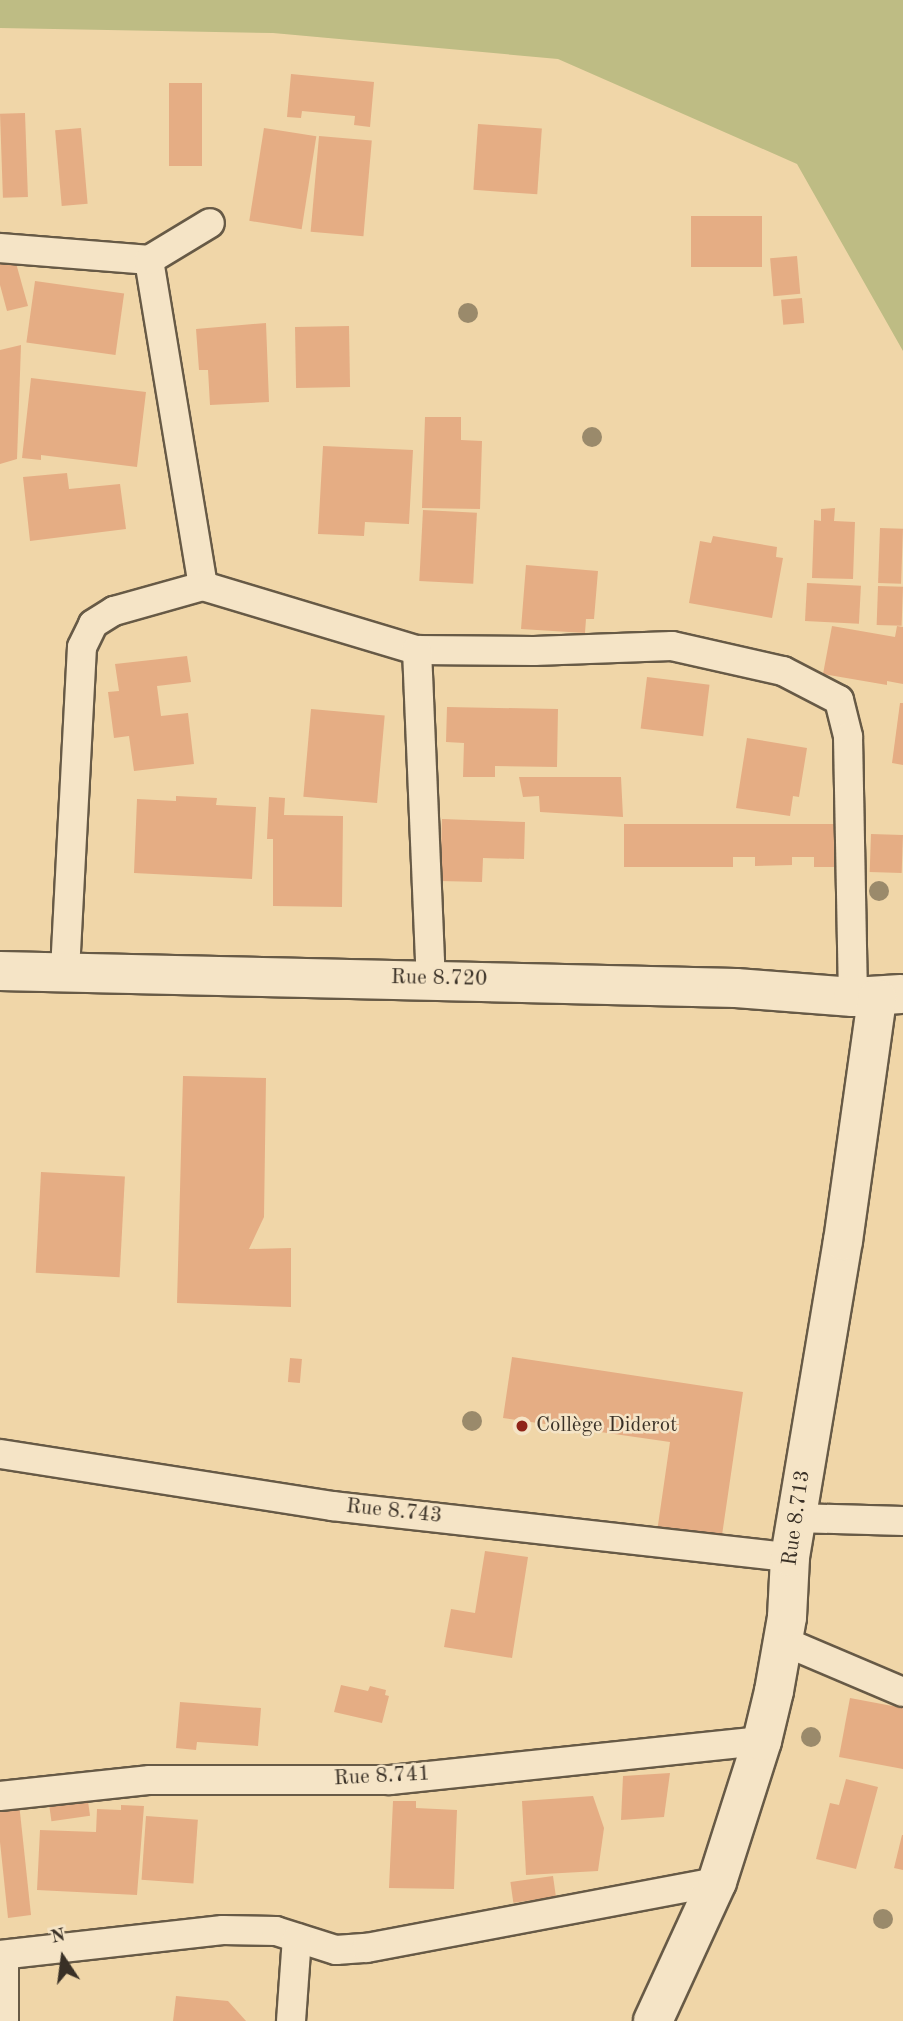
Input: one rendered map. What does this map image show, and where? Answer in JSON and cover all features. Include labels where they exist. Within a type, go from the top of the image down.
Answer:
[{"type":"main road","name":"Rue 8.720","points":[[0,971],[430,979],[736,988],[878,996]]},
{"type":"main road","name":"Rue 8.713","points":[[653,2021],[717,1882],[762,1741],[783,1641],[790,1557],[843,1241],[878,996]]},
{"type":"street","points":[[0,248],[149,260],[209,223]]},
{"type":"street","points":[[149,260],[203,586]]},
{"type":"street","points":[[65,971],[82,647],[93,624],[114,611],[203,586],[417,650],[534,651],[672,646],[783,670],[839,700],[848,737],[878,996]]},
{"type":"street","points":[[417,650],[430,979]]},
{"type":"street","name":"Rue 8.743","points":[[0,1454],[332,1506],[790,1557]]},
{"type":"street","points":[[796,1518],[903,1521]]},
{"type":"street","points":[[783,1641],[903,1692]]},
{"type":"street","name":"Rue 8.741","points":[[0,1796],[150,1780],[390,1780],[762,1741]]},
{"type":"street","points":[[4,2021],[2,1955],[223,1930],[276,1931],[335,1950],[367,1948],[717,1882]]},
{"type":"street","points":[[290,2021],[297,1938]]},
{"type":"shaded area","points":[[0,0],[903,0],[903,351],[797,164],[558,59],[273,33],[0,28]]},
{"type":"building","points":[[291,74],[374,82],[370,127],[354,125],[355,116],[302,111],[301,118],[287,117]]},
{"type":"building","points":[[169,83],[202,83],[202,166],[169,166]]},
{"type":"building","points":[[25,113],[28,197],[3,198],[0,114]]},
{"type":"building","points":[[478,124],[542,128],[537,194],[473,190]]},
{"type":"building","points":[[81,128],[88,204],[62,206],[55,130]]},
{"type":"building","points":[[264,128],[316,136],[302,229],[249,221]]},
{"type":"building","points":[[319,136],[372,141],[363,236],[311,232]]},
{"type":"building","points":[[691,216],[762,216],[762,267],[691,267]]},
{"type":"building","points":[[14,256],[28,306],[7,311],[0,285],[0,259]]},
{"type":"building","points":[[797,256],[800,294],[773,296],[770,258]]},
{"type":"building","points":[[35,281],[124,294],[115,355],[26,342]]},
{"type":"building","points":[[802,298],[804,323],[783,325],[781,300]]},
{"type":"building","points":[[266,323],[269,402],[210,405],[208,370],[199,370],[196,329]]},
{"type":"building","points":[[349,326],[350,387],[296,388],[295,327]]},
{"type":"building","points":[[21,345],[17,459],[0,464],[0,350]]},
{"type":"building","points":[[31,378],[146,392],[137,467],[41,455],[41,460],[22,458]]},
{"type":"building","points":[[425,417],[461,417],[461,440],[482,441],[480,509],[422,508]]},
{"type":"building","points":[[323,446],[413,450],[409,524],[365,522],[364,536],[318,534]]},
{"type":"building","points":[[67,473],[69,489],[120,484],[126,529],[30,541],[23,477]]},
{"type":"building","points":[[835,508],[834,521],[855,522],[853,579],[812,578],[814,520],[821,521],[821,509]]},
{"type":"building","points":[[423,510],[477,513],[473,584],[419,581]]},
{"type":"building","points":[[880,528],[903,529],[901,584],[878,583]]},
{"type":"building","points":[[713,536],[777,547],[776,557],[783,558],[772,618],[689,603],[700,541],[711,543]]},
{"type":"building","points":[[526,565],[598,571],[594,619],[586,619],[585,633],[521,629]]},
{"type":"building","points":[[807,583],[861,586],[859,624],[805,621]]},
{"type":"building","points":[[878,586],[903,587],[902,626],[877,625]]},
{"type":"building","points":[[832,626],[895,637],[897,626],[903,627],[903,684],[887,681],[887,685],[823,674]]},
{"type":"building","points":[[187,656],[191,682],[157,686],[161,716],[188,713],[194,764],[134,771],[129,736],[114,738],[108,692],[119,691],[115,664]]},
{"type":"building","points":[[647,677],[710,685],[703,736],[641,729]]},
{"type":"building","points":[[900,703],[903,703],[903,765],[892,763]]},
{"type":"building","points":[[447,707],[558,709],[557,767],[495,766],[495,777],[463,777],[464,743],[446,742]]},
{"type":"building","points":[[311,709],[385,715],[377,803],[303,797]]},
{"type":"building","points":[[747,738],[807,748],[799,797],[793,796],[790,816],[736,808]]},
{"type":"building","points":[[519,777],[621,777],[623,817],[540,812],[539,796],[523,797]]},
{"type":"building","points":[[176,796],[217,798],[216,805],[256,807],[252,879],[134,873],[137,799],[176,801]]},
{"type":"building","points":[[269,797],[285,798],[284,815],[343,816],[342,907],[273,906],[273,839],[267,839]]},
{"type":"building","points":[[442,819],[525,822],[524,859],[483,858],[482,882],[440,881]]},
{"type":"building","points":[[624,824],[834,824],[834,867],[814,867],[814,857],[792,857],[792,865],[755,866],[755,857],[733,857],[733,867],[624,867]]},
{"type":"building","points":[[871,834],[903,835],[902,873],[870,872]]},
{"type":"building","points":[[183,1076],[266,1078],[264,1217],[249,1249],[291,1248],[291,1307],[177,1303]]},
{"type":"building","points":[[41,1172],[125,1176],[120,1277],[36,1273]]},
{"type":"building","points":[[512,1357],[743,1392],[721,1542],[657,1532],[670,1442],[503,1418]]},
{"type":"building","points":[[290,1358],[302,1359],[300,1383],[288,1382]]},
{"type":"building","points":[[485,1551],[528,1557],[512,1658],[444,1647],[451,1609],[475,1613]]},
{"type":"building","points":[[341,1685],[368,1691],[370,1686],[386,1690],[385,1695],[389,1696],[382,1723],[334,1712]]},
{"type":"building","points":[[850,1698],[903,1708],[903,1769],[839,1757]]},
{"type":"building","points":[[180,1702],[261,1708],[258,1746],[197,1742],[196,1750],[176,1748]]},
{"type":"building","points":[[670,1773],[664,1817],[621,1820],[623,1776]]},
{"type":"building","points":[[846,1779],[878,1787],[856,1869],[816,1859],[830,1803],[839,1805]]},
{"type":"building","points":[[87,1794],[90,1816],[51,1821],[48,1799]]},
{"type":"building","points":[[593,1796],[604,1828],[598,1871],[526,1875],[522,1801]]},
{"type":"building","points":[[393,1801],[416,1801],[416,1808],[457,1810],[454,1889],[389,1888]]},
{"type":"building","points":[[19,1803],[31,1915],[8,1918],[0,1842],[0,1805]]},
{"type":"building","points":[[121,1805],[144,1806],[137,1895],[37,1890],[40,1830],[96,1832],[97,1809],[121,1810]]},
{"type":"building","points":[[146,1816],[198,1820],[193,1883],[142,1880]]},
{"type":"building","points":[[903,1835],[903,1870],[894,1868]]},
{"type":"building","points":[[553,1876],[556,1897],[513,1903],[510,1882]]},
{"type":"building","points":[[176,1996],[228,2001],[246,2021],[173,2021]]},
{"type":"place","name":"Collège Diderot","points":[[522,1426]]}]
